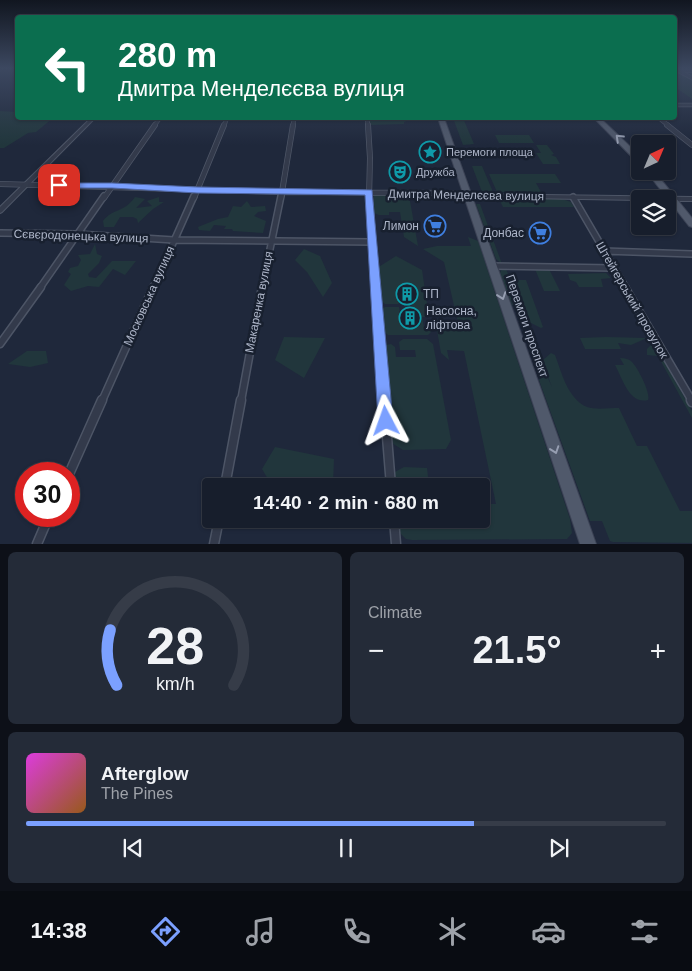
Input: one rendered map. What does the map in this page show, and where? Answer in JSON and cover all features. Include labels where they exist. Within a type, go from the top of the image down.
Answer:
[{"type":"main road","name":"Перемоги проспект","points":[[442,120],[588,544]]},
{"type":"main road","points":[[599,120],[631,151]]},
{"type":"main road","points":[[657,180],[665,190]]},
{"type":"main road","points":[[676,203],[692,224]]},
{"type":"street","points":[[677,105],[692,105]]},
{"type":"street","points":[[0,211],[90,120]]},
{"type":"street","points":[[0,344],[159,120]]},
{"type":"street","name":"Московська вулиця","points":[[74,462],[197,190],[226,120]]},
{"type":"street","name":"Макаренка вулиця","points":[[226,478],[271,240],[282,192],[294,120]]},
{"type":"street","points":[[367,120],[372,242],[390,478]]},
{"type":"street","points":[[661,120],[692,145]]},
{"type":"street","name":"Дмитра Менделєєва вулиця","points":[[0,184],[282,192],[453,193],[467,196],[631,198]]},
{"type":"street","name":"Штейгерський провулок","points":[[573,197],[692,402]]},
{"type":"street","name":"Дмитра Менделєєва вулиця","points":[[676,198],[692,199]]},
{"type":"street","name":"Сєвєродонецька вулиця","points":[[0,233],[77,234],[174,240],[372,242]]},
{"type":"street","points":[[604,251],[692,254]]},
{"type":"street","points":[[492,266],[613,268]]},
{"type":"street","points":[[36,544],[44,527]]},
{"type":"street","points":[[214,544],[217,528]]},
{"type":"street","points":[[395,528],[396,544]]},
{"type":"green space","points":[[684,93],[692,93],[692,99]]},
{"type":"green space","points":[[0,111],[15,112],[15,120],[51,120],[36,132],[28,133],[4,148],[0,148]]},
{"type":"green space","points":[[369,120],[407,121],[404,124],[370,125]]},
{"type":"green space","points":[[454,120],[464,120],[474,144],[463,145]]},
{"type":"green space","points":[[495,135],[529,135],[534,143],[499,143]]},
{"type":"green space","points":[[536,145],[547,145],[554,154],[551,155],[556,157],[560,164],[543,164],[536,153],[541,153]]},
{"type":"green space","points":[[472,166],[482,166],[493,192],[482,192]]},
{"type":"green space","points":[[489,174],[555,174],[561,183],[536,183],[541,192],[497,192]]},
{"type":"green space","points":[[374,195],[396,195],[410,201],[418,246],[404,237],[400,212],[389,212],[389,215],[374,213]]},
{"type":"green space","points":[[135,197],[145,199],[136,208],[152,206],[147,201],[159,197],[159,202],[164,202],[138,223],[137,219],[133,217],[120,217],[114,227],[104,227],[103,221],[107,217],[126,206]]},
{"type":"green space","points":[[499,199],[562,199],[571,202],[574,207],[503,207]]},
{"type":"green space","points":[[247,201],[251,207],[265,206],[266,211],[258,212],[254,216],[266,221],[263,233],[233,231],[232,229],[224,229],[226,226],[214,225],[210,231],[199,230],[198,227],[228,217],[233,206],[241,207]]},
{"type":"green space","points":[[476,204],[480,204],[502,264],[496,259]]},
{"type":"green space","points":[[468,237],[478,241],[570,519],[572,533],[567,539],[412,540],[406,539],[400,533],[399,528],[490,528],[490,504],[496,504],[464,351],[447,350],[449,360],[441,353],[435,319],[443,319],[444,324],[458,323],[444,262],[423,249],[437,246],[471,246]]},
{"type":"green space","points":[[95,244],[97,254],[102,256],[99,263],[88,274],[89,277],[96,278],[112,261],[136,261],[125,275],[113,269],[99,287],[88,286],[71,291],[64,285],[71,274],[68,272],[70,268],[78,266],[81,260],[78,255],[90,254]]},
{"type":"green space","points":[[304,249],[320,256],[332,283],[323,297],[307,272],[295,260]]},
{"type":"green space","points":[[396,256],[422,270],[429,317],[422,317],[424,327],[430,328],[431,332],[428,335],[388,335],[383,331],[381,310],[385,307],[399,307],[402,325],[420,325],[418,311],[413,311],[411,296],[416,296],[415,291],[399,291],[400,302],[398,304],[385,304],[380,300],[377,268]]},
{"type":"green space","points":[[502,269],[506,269],[523,311],[512,305],[500,273]]},
{"type":"green space","points":[[535,269],[549,269],[560,291],[544,291]]},
{"type":"green space","points":[[606,273],[611,278],[601,279],[603,287],[579,287],[576,282],[570,280],[568,274]]},
{"type":"green space","points":[[512,280],[526,280],[543,327],[541,328],[527,321]]},
{"type":"green space","points":[[284,337],[325,338],[304,378],[275,360]]},
{"type":"green space","points":[[580,338],[647,338],[631,345],[618,343],[621,349],[585,349]]},
{"type":"green space","points":[[403,339],[427,339],[433,344],[451,440],[446,449],[403,450],[392,443],[389,408],[392,408],[391,402],[388,402],[384,348],[386,345],[391,344],[395,347],[396,357],[416,357],[415,350],[400,350],[399,342]]},
{"type":"green space","points":[[651,345],[659,352],[692,411],[692,418],[658,356],[647,355],[647,349]]},
{"type":"green space","points":[[27,351],[46,351],[48,363],[30,367],[8,364]]},
{"type":"green space","points":[[551,353],[555,355],[570,391],[580,403],[594,408],[619,408],[637,446],[647,446],[680,511],[692,511],[692,543],[613,542],[610,541],[602,521],[590,521],[539,380],[545,372],[552,387],[542,361]]},
{"type":"green space","points":[[620,358],[628,359],[635,365],[646,386],[648,400],[636,398],[627,389],[615,365],[624,365]]},
{"type":"green space","points":[[275,447],[334,459],[333,478],[267,478],[262,469]]},
{"type":"green space","points":[[404,467],[427,468],[428,478],[395,478],[395,472]]},
{"type":"building","name":"Насосна, ліфтова","points":[[400,311],[418,311],[420,325],[402,325]]},
{"type":"place","name":"Перемоги площа","points":[[430,152]]},
{"type":"place","name":"Дружба","points":[[400,172]]},
{"type":"place","name":"Лимон","points":[[435,226]]},
{"type":"place","name":"Донбас","points":[[540,233]]},
{"type":"place","name":"ТП","points":[[407,294]]},
{"type":"place","name":"Насосна, ліфтова","points":[[410,318]]},
{"type":"route","points":[[59,185],[282,192],[369,192],[386,421]]}]
